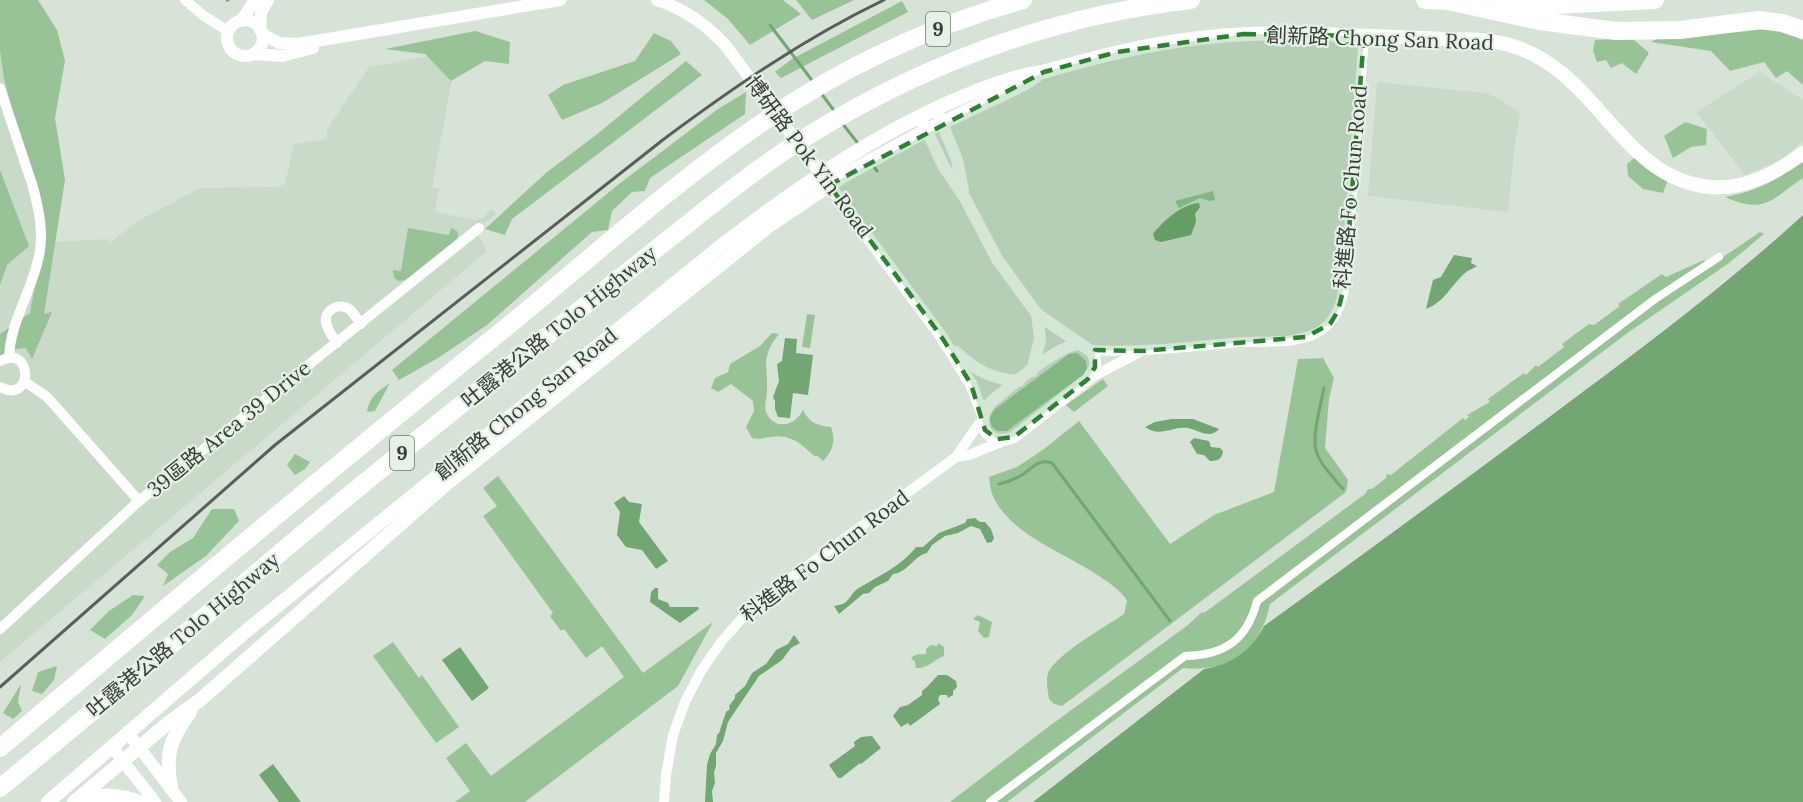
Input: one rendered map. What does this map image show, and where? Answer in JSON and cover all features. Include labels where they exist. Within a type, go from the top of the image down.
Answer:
[{"type":"highway","name":"吐露港公路 Tolo Highway","points":[[0,748],[297,497],[716,156],[793,102],[857,66],[943,27],[993,8],[1023,0]]},
{"type":"highway","name":"吐露港公路 Tolo Highway","points":[[0,788],[125,686],[328,513],[536,344],[740,183],[814,132],[927,71],[1004,42],[1083,18],[1191,0]]},
{"type":"highway","points":[[1425,0],[1554,5],[1655,0]]},
{"type":"highway","points":[[1448,1],[1503,14],[1616,31],[1680,30],[1759,20],[1782,23],[1803,30]]},
{"type":"main road","name":"創新路 Chong San Road","points":[[75,801],[167,724],[200,700],[445,485],[730,255],[890,132],[957,99],[1020,76],[1044,72],[1120,51],[1211,36],[1293,33],[1488,41],[1508,44],[1531,52],[1557,67],[1568,76],[1624,139],[1644,158],[1672,177],[1696,185],[1719,187],[1746,183],[1772,173],[1803,153]]},
{"type":"main road","name":"創新路 Chong San Road","points":[[48,802],[245,632],[721,246],[841,169],[898,146],[1044,72]]},
{"type":"main road","points":[[171,788],[168,764],[172,742],[177,730],[200,700]]},
{"type":"main road","points":[[75,801],[107,795],[140,802]]},
{"type":"street","points":[[186,0],[204,16],[228,31]]},
{"type":"street","points":[[241,21],[255,0]]},
{"type":"street","points":[[253,54],[260,47],[261,13],[268,0]]},
{"type":"street","points":[[352,36],[282,56],[253,54],[244,56],[233,51],[227,40],[228,31],[233,24],[241,21],[250,21],[274,42],[291,45],[560,0]]},
{"type":"street","name":"博研路 Pok Yin Road","points":[[657,0],[687,13],[714,32],[726,45],[941,336],[971,384],[982,417]]},
{"type":"street","name":"科進路 Fo Chun Road","points":[[664,802],[673,735],[685,702],[701,670],[721,642],[744,616],[791,578],[956,457],[992,401],[1059,350],[1074,344],[1143,351],[1293,339],[1318,332],[1330,324],[1338,311],[1345,283],[1364,36]]},
{"type":"street","points":[[0,88],[33,188],[41,243],[36,267],[4,359],[15,358],[23,365],[26,376],[22,386],[12,391],[0,387]]},
{"type":"street","points":[[936,109],[957,160],[965,198]]},
{"type":"street","points":[[920,117],[944,167],[965,198],[997,259],[1037,314],[1047,323],[1086,347],[1096,363],[1094,372],[1088,379]]},
{"type":"street","name":"39區路 Area 39 Drive","points":[[24,381],[47,396],[139,501],[479,228]]},
{"type":"street","points":[[990,802],[1185,656],[1201,656],[1217,652],[1233,643],[1244,633],[1253,618],[1257,601],[1655,299],[1719,257]]},
{"type":"street","points":[[337,343],[326,324],[326,316],[332,309],[345,307],[361,324]]},
{"type":"street","points":[[1032,371],[1040,339],[1037,314]]},
{"type":"street","name":"博研路 Pok Yin Road","points":[[941,336],[958,354],[981,372],[1001,379],[1019,381]]},
{"type":"street","name":"科進路 Fo Chun Road","points":[[956,457],[969,455],[1014,436],[1088,379],[1143,351]]},
{"type":"street","points":[[982,417],[985,430],[992,438],[1001,440],[1014,436]]},
{"type":"street","points":[[0,629],[139,501]]},
{"type":"street","points":[[128,733],[182,802]]},
{"type":"street","points":[[112,747],[155,802]]},
{"type":"highlighted area","points":[[1244,34],[1364,36],[1345,283],[1338,311],[1330,324],[1306,337],[1143,351],[1095,350],[1095,367],[1088,379],[1014,437],[997,439],[985,430],[971,384],[941,336],[829,185],[1044,72],[1117,52]]},
{"type":"shaded area","points":[[0,0],[51,242],[109,239],[108,244],[138,221],[200,188],[276,187],[285,184],[294,144],[327,139],[327,129],[369,67],[457,51],[432,188],[439,189],[435,212],[476,220],[483,218],[491,209],[496,214],[475,230],[487,251],[0,662]]},
{"type":"shaded area","points":[[0,0],[38,0],[57,30],[65,61],[55,118],[65,180],[44,314],[52,312],[32,359],[26,348],[6,350],[0,360],[0,334],[30,313],[45,230],[4,79],[0,50]]},
{"type":"shaded area","points":[[704,0],[783,0],[801,14],[750,45],[728,19]]},
{"type":"shaded area","points":[[796,0],[854,0],[812,20]]},
{"type":"shaded area","points":[[902,1],[908,12],[781,78],[775,72],[792,59]]},
{"type":"shaded area","points":[[1775,28],[1803,40],[1803,85],[1787,71],[1776,78],[1764,62],[1730,71],[1711,51],[1651,42],[1664,35]]},
{"type":"shaded area","points":[[475,31],[510,42],[509,64],[485,61],[451,81],[425,54],[385,49]]},
{"type":"shaded area","points":[[654,33],[671,41],[681,54],[602,103],[562,120],[548,95],[563,85],[635,61]]},
{"type":"shaded area","points":[[1632,38],[1649,53],[1636,74],[1622,63],[1611,68],[1606,60],[1597,62],[1593,51],[1595,40]]},
{"type":"shaded area","points":[[686,61],[702,75],[512,219],[505,235],[485,229],[547,172]]},
{"type":"shaded area","points":[[1760,72],[1803,100],[1803,141],[1784,158],[1745,175],[1696,112]]},
{"type":"shaded area","points":[[1377,82],[1485,93],[1498,98],[1520,113],[1508,212],[1368,196]]},
{"type":"shaded area","points":[[746,92],[745,114],[650,178],[645,191],[632,192],[612,211],[608,230],[592,232],[487,325],[438,358],[399,380],[392,370],[619,184],[718,109]]},
{"type":"shaded area","points":[[1685,122],[1707,129],[1706,145],[1691,147],[1673,158],[1664,136]]},
{"type":"shaded area","points":[[1643,151],[1668,180],[1663,193],[1643,189],[1628,176],[1627,164]]},
{"type":"shaded area","points":[[1803,161],[1803,178],[1767,202],[1749,205],[1725,197],[1766,184]]},
{"type":"shaded area","points":[[0,170],[29,246],[7,265],[0,285]]},
{"type":"shaded area","points":[[1213,191],[1215,200],[1200,198],[1179,208],[1175,201]]},
{"type":"shaded area","points":[[1199,203],[1200,207],[1195,214],[1196,222],[1191,235],[1161,242],[1155,240],[1153,234],[1167,219],[1186,206]]},
{"type":"shaded area","points":[[1803,215],[1803,802],[1033,802],[1204,669],[1223,664],[1240,655],[1259,635],[1264,626],[1634,353],[1721,286]]},
{"type":"shaded area","points":[[408,228],[449,235],[451,228],[457,231],[458,235],[457,239],[405,280],[399,281],[394,278],[393,270],[401,271]]},
{"type":"shaded area","points":[[1760,232],[1764,234],[1729,263],[1626,334],[1270,604],[1259,634],[1241,655],[1215,666],[1200,669],[1183,668],[1007,802],[950,802],[1188,625],[1202,612],[1204,613],[1365,494],[1368,489],[1372,489],[1386,478],[1387,474],[1391,475],[1463,418],[1465,420],[1469,417],[1467,415],[1490,402],[1488,399],[1524,373],[1526,375],[1536,365],[1538,367],[1564,347],[1562,344],[1589,324],[1594,325],[1620,306],[1618,304],[1662,274],[1666,277],[1704,260],[1707,268]]},
{"type":"shaded area","points":[[1454,255],[1472,258],[1471,263],[1477,266],[1465,273],[1443,298],[1426,309],[1433,280],[1441,277]]},
{"type":"shaded area","points":[[807,314],[815,315],[810,348],[802,347]]},
{"type":"shaded area","points":[[772,333],[779,334],[767,355],[765,405],[767,414],[775,423],[786,424],[796,419],[803,410],[814,423],[831,427],[833,446],[823,461],[789,438],[778,436],[752,438],[746,427],[754,411],[753,401],[731,384],[718,392],[711,388],[715,378],[728,372],[730,364],[760,346]]},
{"type":"shaded area","points":[[785,338],[797,339],[796,353],[813,355],[808,395],[793,393],[790,418],[778,417],[773,397],[779,381],[777,364],[782,361]]},
{"type":"shaded area","points":[[1077,353],[1086,361],[1087,368],[1084,374],[1007,431],[998,431],[992,427],[989,418],[994,410],[1069,354]]},
{"type":"shaded area","points":[[1323,358],[1334,378],[1329,399],[1325,448],[1348,480],[1346,492],[1062,706],[1054,704],[1049,699],[1047,681],[1049,671],[1073,648],[1124,614],[1127,601],[1118,590],[1099,576],[1040,542],[1012,522],[1001,510],[993,496],[989,477],[1017,467],[1079,421],[1170,544],[1214,515],[1274,492],[1298,359]]},
{"type":"shaded area","points":[[1103,379],[1108,386],[1074,412],[1066,405]]},
{"type":"shaded area","points":[[390,383],[375,411],[367,412],[372,398]]},
{"type":"shaded area","points":[[1193,419],[1219,429],[1208,434],[1188,428],[1156,432],[1145,427],[1155,422]]},
{"type":"shaded area","points":[[1194,438],[1209,441],[1211,447],[1220,448],[1223,451],[1221,458],[1210,461],[1204,455],[1197,454],[1190,442]]},
{"type":"shaded area","points":[[295,454],[310,462],[305,469],[295,475],[287,465]]},
{"type":"shaded area","points":[[498,476],[643,673],[713,622],[678,686],[525,802],[455,802],[470,791],[446,758],[466,743],[491,776],[624,677],[602,646],[586,658],[564,629],[561,631],[550,616],[553,613],[483,516],[497,506],[483,488]]},
{"type":"shaded area","points":[[624,496],[629,502],[642,504],[639,522],[668,561],[656,569],[642,550],[626,547],[617,535],[620,512],[614,503]]},
{"type":"shaded area","points":[[212,509],[234,509],[239,521],[206,556],[163,586],[168,574],[157,565],[170,552],[193,538]]},
{"type":"shaded area","points":[[975,518],[980,522],[985,522],[991,529],[994,538],[992,542],[987,543],[980,529],[971,526],[958,533],[945,536],[903,571],[893,574],[888,581],[875,587],[869,593],[863,594],[839,614],[834,606],[845,603],[856,590],[896,566],[916,547],[923,547],[939,533],[965,523],[967,519]]},
{"type":"shaded area","points":[[658,588],[658,599],[668,603],[670,607],[698,607],[699,609],[680,623],[650,602],[651,592]]},
{"type":"shaded area","points":[[133,595],[145,596],[132,615],[105,639],[90,630],[109,611]]},
{"type":"shaded area","points":[[978,615],[992,622],[989,637],[984,638],[978,631],[980,622],[973,619]]},
{"type":"shaded area","points":[[794,635],[800,643],[791,648],[782,660],[759,676],[728,722],[723,741],[716,753],[713,802],[705,802],[707,765],[726,712],[730,709],[729,706],[752,673],[766,664],[776,650],[788,644]]},
{"type":"shaded area","points":[[393,642],[419,678],[422,675],[459,727],[436,743],[373,656]]},
{"type":"shaded area","points":[[938,643],[944,647],[944,656],[928,665],[916,668],[911,658],[926,654],[926,649],[931,645],[937,646]]},
{"type":"shaded area","points":[[460,647],[489,688],[472,701],[442,660]]},
{"type":"shaded area","points":[[57,666],[54,680],[42,694],[32,691],[38,672]]},
{"type":"shaded area","points":[[938,675],[947,675],[956,681],[957,687],[953,695],[948,698],[947,695],[940,695],[938,699],[940,704],[910,726],[908,723],[901,727],[893,716],[900,707],[908,705],[922,695],[922,691]]},
{"type":"shaded area","points":[[21,684],[18,702],[22,711],[13,719],[3,713]]},
{"type":"shaded area","points":[[872,736],[881,748],[838,778],[829,765],[855,746],[854,742],[861,737]]},
{"type":"shaded area","points":[[273,764],[301,802],[279,802],[259,775]]},
{"type":"waterway","points":[[770,25],[814,83]]},
{"type":"waterway","points":[[821,93],[835,112]]},
{"type":"waterway","points":[[842,123],[860,146]]},
{"type":"waterway","points":[[872,164],[877,171]]},
{"type":"waterway","points":[[1324,388],[1316,428],[1316,450],[1323,466],[1343,489]]},
{"type":"waterway","points":[[999,484],[1019,477],[1039,463],[1052,463],[1170,621]]},
{"type":"railway","points":[[0,687],[275,445],[664,139],[771,64],[826,30],[884,0]]}]
